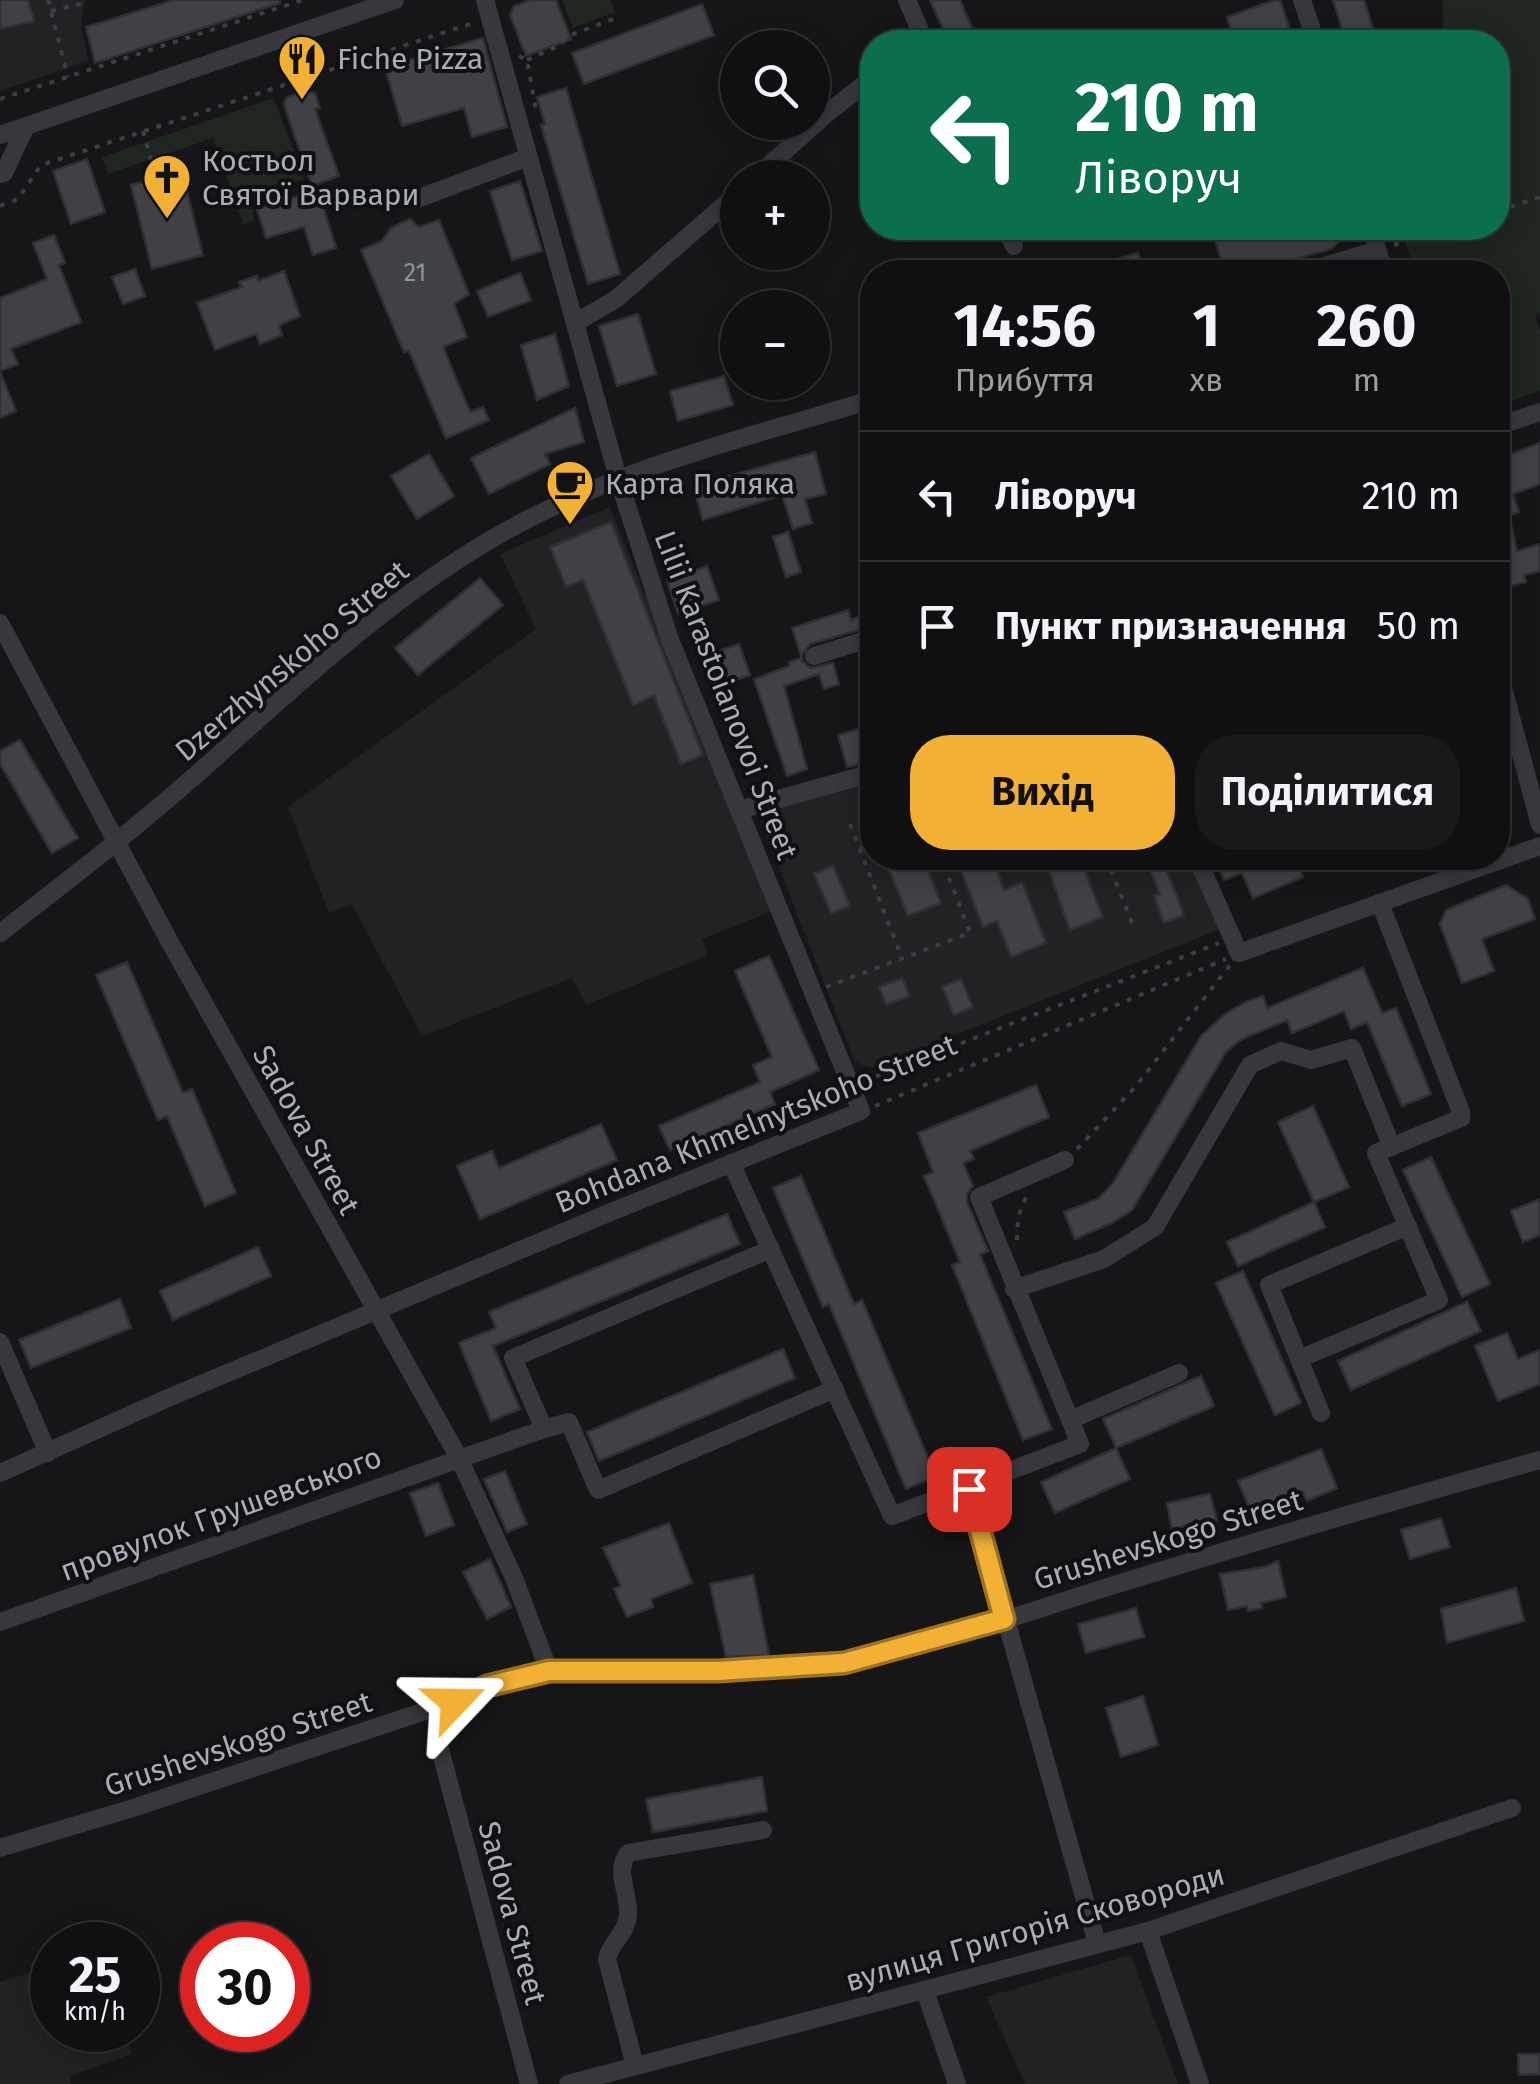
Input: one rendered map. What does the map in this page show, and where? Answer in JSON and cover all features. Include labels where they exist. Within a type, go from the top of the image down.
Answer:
[{"type":"street","points":[[0,135],[396,0]]},
{"type":"street","points":[[908,0],[919,30]]},
{"type":"street","points":[[1302,0],[1312,30]]},
{"type":"street","name":"Lilii Karastoianovoi Street","points":[[484,10],[618,478],[670,640],[861,1111]]},
{"type":"street","points":[[775,160],[860,87]]},
{"type":"street","points":[[0,174],[4,173],[26,126]]},
{"type":"street","points":[[417,199],[528,158]]},
{"type":"street","points":[[575,322],[616,299],[720,209]]},
{"type":"street","points":[[1011,240],[1014,246]]},
{"type":"street","points":[[1374,240],[1380,260]]},
{"type":"street","points":[[1344,260],[1377,250]]},
{"type":"street","name":"Dzerzhynskoho Street","points":[[0,933],[116,844],[378,617],[490,540],[618,478],[860,404]]},
{"type":"street","points":[[1510,422],[1540,412]]},
{"type":"street","name":"Sadova Street","points":[[0,623],[116,844],[460,1458],[514,1578],[549,1671]]},
{"type":"street","points":[[814,656],[860,642]]},
{"type":"street","points":[[1510,729],[1536,795],[1540,825]]},
{"type":"street","points":[[739,810],[860,776]]},
{"type":"street","points":[[1510,857],[1540,846]]},
{"type":"street","points":[[1202,870],[1236,946],[1380,903],[1473,870]]},
{"type":"street","points":[[1299,1359],[1439,1300],[1376,1153],[1461,1118],[1461,1112],[1380,903]]},
{"type":"street","points":[[1014,1289],[1104,1259],[1155,1228],[1250,1066],[1281,1050],[1311,1060],[1352,1048],[1392,1146]]},
{"type":"street","name":"Bohdana Khmelnytskoho Street","points":[[0,1473],[376,1311],[861,1111]]},
{"type":"street","points":[[731,1163],[892,1516],[1080,1444],[979,1197],[1064,1160]]},
{"type":"street","points":[[1322,1413],[1269,1284],[1408,1226]]},
{"type":"street","points":[[771,1249],[513,1358],[544,1429],[569,1422],[598,1490],[834,1389]]},
{"type":"street","points":[[0,1342],[48,1453]]},
{"type":"street","points":[[1070,1420],[1179,1373]]},
{"type":"street","name":"провулок Грушевського","points":[[0,1622],[544,1429]]},
{"type":"street","name":"Grushevskogo Street","points":[[0,1848],[455,1702],[487,1686],[549,1671],[718,1671],[844,1663],[1540,1460]]},
{"type":"street","points":[[969,1489],[1097,1943]]},
{"type":"street","name":"Sadova Street","points":[[455,1702],[438,1733],[440,1748],[528,2084]]},
{"type":"street","name":"вулиця Григорія Сковороди","points":[[568,2084],[1148,1931],[1512,1808]]},
{"type":"street","points":[[634,2066],[606,1959],[625,1928],[628,1914],[621,1870],[624,1857],[628,1853],[763,1830]]},
{"type":"street","points":[[1148,1931],[1200,2084]]},
{"type":"street","points":[[926,1991],[957,2084]]},
{"type":"path","points":[[48,0],[68,77]]},
{"type":"path","points":[[51,11],[80,4],[80,0]]},
{"type":"path","points":[[0,100],[303,0]]},
{"type":"path","points":[[0,206],[18,199],[41,164],[484,10]]},
{"type":"path","points":[[527,60],[570,36],[621,16]]},
{"type":"path","points":[[142,131],[156,178]]},
{"type":"path","points":[[1510,207],[1540,197]]},
{"type":"path","points":[[1377,250],[1409,240]]},
{"type":"path","points":[[850,824],[860,848]]},
{"type":"path","points":[[868,870],[902,958]]},
{"type":"path","points":[[1111,870],[1135,930]]},
{"type":"path","points":[[813,992],[970,933],[949,878]]},
{"type":"path","points":[[850,1087],[1236,946]]},
{"type":"path","points":[[1064,1160],[1136,1086],[1236,946]]},
{"type":"path","name":"Bohdana Khmelnytskoho Street","points":[[861,1111],[1236,946]]},
{"type":"path","points":[[1016,1253],[1018,1217],[1030,1191]]},
{"type":"shaded area","points":[[0,0],[85,0],[81,26],[88,61],[0,91]]},
{"type":"shaded area","points":[[562,0],[611,0],[615,12],[573,28]]},
{"type":"shaded area","points":[[1442,0],[1540,0],[1540,313],[1535,315],[1540,331],[1540,391],[1510,401],[1510,260],[1411,260],[1405,240],[1510,240],[1510,30],[1443,30]]},
{"type":"shaded area","points":[[274,98],[304,179],[256,193],[254,221],[243,224],[213,138],[108,174],[102,157]]},
{"type":"shaded area","points":[[610,507],[772,911],[702,939],[708,955],[586,1005],[572,978],[422,1036],[352,904],[329,913],[288,807],[536,629],[500,554]]},
{"type":"shaded area","points":[[860,776],[860,870],[1199,870],[1223,928],[873,1068],[855,1062],[758,814]]},
{"type":"shaded area","points":[[1131,1955],[1178,2084],[1025,2084],[986,1997]]},
{"type":"shaded area","points":[[30,1973],[30,2052],[132,2054],[70,2076],[71,2084],[0,2084],[0,1982]]},
{"type":"building","points":[[0,0],[28,0],[34,21],[0,29]]},
{"type":"building","points":[[174,0],[280,3],[95,63],[86,27]]},
{"type":"building","points":[[531,0],[556,0],[571,39],[526,56],[510,15],[514,6]]},
{"type":"building","points":[[930,0],[960,0],[973,30],[944,30]]},
{"type":"building","points":[[1280,0],[1290,30],[1231,30],[1227,17]]},
{"type":"building","points":[[1333,0],[1364,0],[1373,30],[1342,30]]},
{"type":"building","points":[[702,4],[714,35],[584,84],[572,53]]},
{"type":"building","points":[[483,38],[507,127],[472,137],[464,108],[402,126],[385,67]]},
{"type":"building","points":[[566,88],[620,274],[588,284],[541,125],[545,124],[537,97]]},
{"type":"building","points":[[305,91],[315,93],[320,108],[315,109],[339,176],[312,186],[284,105],[286,98]]},
{"type":"building","points":[[87,159],[105,212],[71,224],[53,171]]},
{"type":"building","name":"Костьол Святої Варвари","points":[[182,172],[203,255],[152,269],[131,185]]},
{"type":"building","points":[[520,181],[542,251],[512,260],[490,191]]},
{"type":"building","points":[[318,190],[336,248],[313,255],[304,227],[266,238],[257,209]]},
{"type":"building","points":[[410,219],[419,227],[439,220],[469,294],[454,304],[467,337],[443,347],[470,412],[483,407],[489,420],[446,438],[361,250],[382,241],[391,228]]},
{"type":"building","points":[[54,235],[65,263],[59,265],[81,322],[11,349],[18,364],[0,371],[0,298],[47,279],[33,243]]},
{"type":"building","points":[[1215,240],[1341,240],[1331,249],[1291,260],[1221,260]]},
{"type":"building","points":[[1138,253],[1140,260],[1113,260]]},
{"type":"building","points":[[135,269],[145,296],[123,304],[112,277]]},
{"type":"building","points":[[284,271],[300,316],[279,325],[282,335],[260,344],[256,334],[215,350],[197,303],[242,287],[239,282],[257,276],[258,281]]},
{"type":"building","points":[[520,273],[531,300],[488,317],[477,291]]},
{"type":"building","points":[[638,314],[656,374],[617,386],[599,326]]},
{"type":"building","points":[[555,334],[569,386],[537,400],[521,345]]},
{"type":"building","points":[[0,372],[16,411],[0,418]]},
{"type":"building","points":[[720,377],[720,400],[731,400],[733,405],[678,421],[670,391]]},
{"type":"building","points":[[575,408],[584,442],[545,454],[550,464],[489,494],[471,458]]},
{"type":"building","points":[[1540,443],[1540,484],[1513,494],[1519,512],[1510,515],[1510,454]]},
{"type":"building","points":[[815,452],[826,494],[805,499],[812,523],[793,529],[782,495],[703,520],[693,486]]},
{"type":"building","points":[[429,454],[454,496],[417,519],[391,476]]},
{"type":"building","points":[[1510,520],[1517,551],[1540,544],[1540,571],[1524,575],[1526,582],[1510,586]]},
{"type":"building","points":[[611,522],[703,755],[681,764],[654,696],[633,705],[583,580],[566,587],[550,547]]},
{"type":"building","points":[[788,532],[801,572],[786,577],[773,537]]},
{"type":"building","points":[[707,566],[719,600],[678,614],[667,580]]},
{"type":"building","points":[[480,578],[503,605],[418,675],[395,648]]},
{"type":"building","points":[[848,610],[851,620],[860,617],[860,629],[810,644],[802,658],[792,628]]},
{"type":"building","points":[[739,644],[750,675],[716,687],[704,656]]},
{"type":"building","points":[[802,658],[810,668],[833,663],[839,684],[824,689],[819,674],[784,686],[807,769],[787,776],[754,679]]},
{"type":"building","points":[[860,729],[860,764],[847,767],[838,735]]},
{"type":"building","points":[[20,740],[78,838],[52,853],[0,764],[0,751]]},
{"type":"building","points":[[833,866],[850,906],[831,913],[814,874]]},
{"type":"building","points":[[889,870],[928,870],[941,903],[908,916]]},
{"type":"building","points":[[961,870],[996,870],[1004,890],[1022,882],[1046,943],[1011,957],[997,921],[983,927]]},
{"type":"building","points":[[1084,870],[1103,917],[1070,930],[1049,871]]},
{"type":"building","points":[[1150,870],[1167,870],[1184,915],[1164,923],[1154,896],[1160,894]]},
{"type":"building","points":[[1219,870],[1300,870],[1303,877],[1253,898],[1242,873],[1224,880]]},
{"type":"building","points":[[1506,885],[1528,899],[1535,919],[1482,939],[1494,971],[1462,983],[1440,924],[1446,910]]},
{"type":"building","points":[[769,956],[819,1070],[770,1092],[775,1104],[670,1150],[659,1126],[760,1082],[753,1065],[772,1057],[735,971]]},
{"type":"building","points":[[127,962],[183,1093],[192,1089],[236,1193],[205,1206],[167,1116],[158,1120],[96,975]]},
{"type":"building","points":[[1363,968],[1382,1013],[1396,1008],[1431,1094],[1402,1106],[1367,1022],[1351,1029],[1344,1011],[1292,1033],[1287,1020],[1240,1040],[1226,1052],[1132,1210],[1075,1239],[1064,1212],[1098,1199],[1113,1183],[1201,1036],[1225,1014],[1246,1002],[1263,996],[1267,1008]]},
{"type":"building","points":[[902,978],[910,996],[886,1005],[879,987]]},
{"type":"building","points":[[961,979],[973,1007],[954,1015],[942,987]]},
{"type":"building","points":[[1036,1085],[1049,1117],[970,1151],[974,1159],[963,1163],[973,1186],[967,1202],[988,1251],[980,1254],[1052,1429],[1023,1440],[952,1265],[960,1262],[924,1176],[933,1172],[918,1133]]},
{"type":"building","points":[[1313,1106],[1349,1187],[1314,1202],[1278,1122]]},
{"type":"building","points":[[601,1124],[617,1160],[480,1219],[457,1166],[492,1151],[499,1168]]},
{"type":"building","points":[[1431,1157],[1490,1284],[1462,1297],[1403,1170]]},
{"type":"building","points":[[801,1176],[854,1304],[862,1300],[936,1477],[906,1489],[829,1304],[823,1307],[773,1188]]},
{"type":"building","points":[[1540,1199],[1540,1235],[1523,1242],[1511,1211]]},
{"type":"building","points":[[1314,1202],[1325,1227],[1238,1266],[1227,1242]]},
{"type":"building","points":[[727,1214],[740,1244],[493,1346],[520,1409],[491,1421],[459,1343],[496,1328],[489,1312]]},
{"type":"building","points":[[258,1247],[271,1276],[173,1320],[160,1291]]},
{"type":"building","points":[[1243,1271],[1301,1403],[1275,1415],[1216,1283]]},
{"type":"building","points":[[120,1299],[131,1328],[31,1368],[19,1340]]},
{"type":"building","points":[[1467,1302],[1481,1331],[1351,1390],[1338,1361]]},
{"type":"building","points":[[1507,1333],[1518,1359],[1540,1350],[1540,1384],[1498,1401],[1475,1346]]},
{"type":"building","points":[[783,1349],[795,1378],[599,1461],[587,1432]]},
{"type":"building","points":[[1201,1376],[1214,1406],[1116,1448],[1103,1419]]},
{"type":"building","points":[[1116,1448],[1130,1479],[1055,1513],[1041,1482]]},
{"type":"building","points":[[1321,1449],[1337,1488],[1307,1501],[1302,1491],[1251,1512],[1238,1481]]},
{"type":"building","points":[[505,1471],[527,1524],[507,1532],[484,1479]]},
{"type":"building","points":[[438,1483],[454,1525],[426,1536],[410,1493]]},
{"type":"building","points":[[1210,1494],[1217,1520],[1172,1529],[1167,1503]]},
{"type":"building","points":[[1441,1518],[1450,1547],[1410,1559],[1401,1530]]},
{"type":"building","points":[[669,1523],[692,1583],[651,1599],[653,1607],[627,1617],[614,1589],[621,1586],[603,1548]]},
{"type":"building","points":[[490,1559],[511,1607],[487,1619],[463,1572]]},
{"type":"building","points":[[1278,1561],[1286,1597],[1261,1603],[1262,1608],[1228,1610],[1220,1574],[1265,1567]]},
{"type":"building","points":[[753,1575],[769,1655],[726,1657],[710,1584]]},
{"type":"building","points":[[1516,1588],[1524,1621],[1447,1643],[1441,1609]]},
{"type":"building","points":[[1136,1608],[1144,1637],[1086,1653],[1078,1624]]},
{"type":"building","points":[[1143,1696],[1158,1745],[1121,1757],[1106,1708]]},
{"type":"building","points":[[762,1777],[767,1811],[653,1832],[646,1799]]},
{"type":"building","points":[[1518,2054],[1540,2054],[1540,2074],[1519,2075]]},
{"type":"place","name":"Fiche Pizza","points":[[302,102]]},
{"type":"place","name":"Костьол Святої Варвари","points":[[167,220]]},
{"type":"place","name":"Карта Поляка","points":[[570,526]]},
{"type":"route","points":[[455,1702],[487,1686],[549,1671],[718,1671],[844,1663],[1004,1619],[969,1489]]}]
